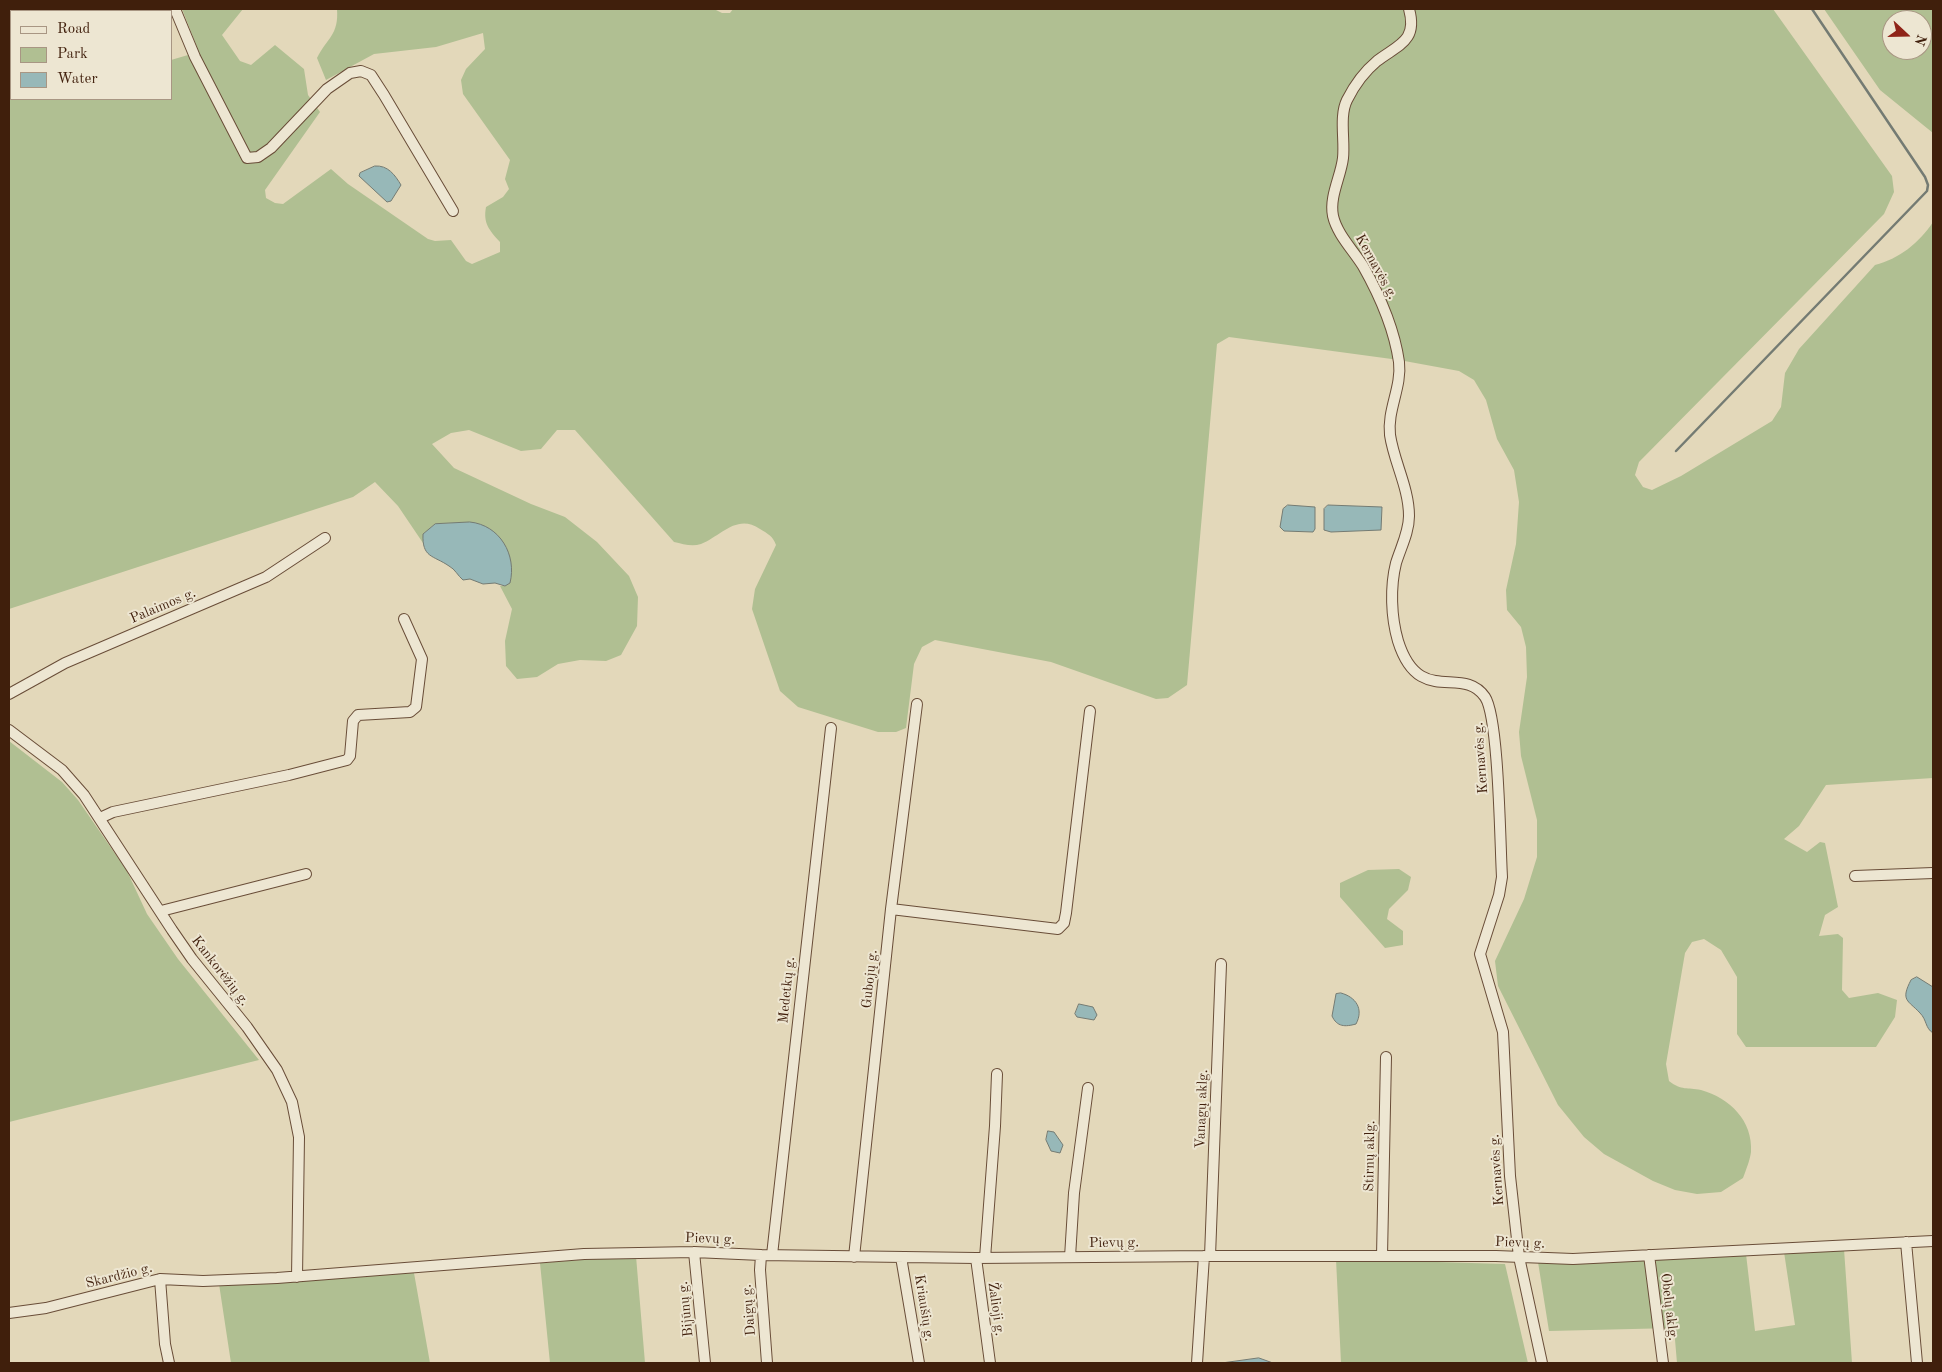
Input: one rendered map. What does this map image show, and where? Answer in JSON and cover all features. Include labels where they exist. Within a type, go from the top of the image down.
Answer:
[{"type":"street","points":[[174,9],[195,57],[247,158],[258,158],[271,148],[327,89],[350,73],[361,71],[371,75],[453,211]]},
{"type":"street","name":"Kernavės g.","points":[[1409,9],[1411,25],[1409,35],[1404,43],[1376,63],[1354,86],[1345,103],[1343,159],[1332,212],[1339,229],[1362,265],[1382,302],[1397,347],[1399,382],[1390,434],[1409,515],[1408,530],[1396,564],[1393,584],[1393,610],[1397,637],[1402,651],[1421,677],[1432,681],[1459,682],[1472,686],[1484,695],[1493,722],[1502,877],[1500,895],[1480,954],[1503,1032],[1510,1176],[1519,1257],[1542,1363]]},
{"type":"street","name":"Palaimos g.","points":[[9,694],[65,664],[266,577],[325,538]]},
{"type":"street","points":[[100,818],[113,812],[289,776],[347,760],[350,756],[353,721],[358,715],[410,712],[416,707],[422,659],[404,619]]},
{"type":"street","name":"Gubojų g.","points":[[854,1256],[891,909],[917,704]]},
{"type":"street","points":[[891,909],[1058,929],[1064,923],[1066,913],[1090,711]]},
{"type":"street","name":"Medetkų g.","points":[[772,1255],[830,728]]},
{"type":"street","name":"Kankorėžių g.","points":[[9,730],[62,770],[100,818],[192,959],[247,1027],[277,1070],[292,1102],[299,1137],[297,1277]]},
{"type":"street","points":[[1855,876],[1933,873]]},
{"type":"street","points":[[161,911],[306,874]]},
{"type":"street","name":"Vanagų aklg.","points":[[1197,1363],[1207,1256],[1221,964]]},
{"type":"street","name":"Stirnų aklg.","points":[[1382,1256],[1386,1057]]},
{"type":"street","name":"Žalioji g.","points":[[990,1363],[980,1258],[997,1074]]},
{"type":"street","points":[[1070,1257],[1074,1193],[1088,1088]]},
{"type":"street","name":"Pievų g.","points":[[297,1277],[584,1254],[694,1252],[761,1255],[980,1258],[1382,1256],[1573,1259],[1933,1241]]},
{"type":"street","points":[[1906,1242],[1917,1363]]},
{"type":"street","name":"Bijūnų g.","points":[[694,1252],[705,1363]]},
{"type":"street","name":"Daigų g.","points":[[761,1255],[760,1270],[767,1363]]},
{"type":"street","name":"Obelų aklg.","points":[[1649,1255],[1663,1363]]},
{"type":"street","name":"Kriaušių g.","points":[[901,1257],[919,1363]]},
{"type":"street","name":"Skardžio g.","points":[[9,1313],[46,1308],[160,1279],[203,1281],[297,1277]]},
{"type":"street","points":[[160,1279],[165,1344],[170,1363]]},
{"type":"green space","points":[[182,9],[243,9],[222,35],[240,61],[251,65],[275,45],[304,69],[308,95],[320,112],[265,190],[266,198],[275,203],[283,204],[331,169],[348,184],[428,239],[435,241],[451,240],[466,261],[472,264],[500,252],[500,242],[490,230],[486,222],[485,213],[486,207],[503,197],[509,189],[505,179],[510,160],[463,94],[461,80],[466,69],[485,49],[483,33],[436,47],[374,54],[326,80],[317,58],[332,36],[336,25],[337,9],[714,9],[722,13],[730,13],[733,9],[1773,9],[1892,176],[1894,192],[1884,214],[1639,462],[1635,475],[1643,487],[1652,490],[1681,476],[1772,421],[1781,407],[1785,373],[1799,349],[1875,265],[1892,259],[1908,249],[1933,222],[1933,778],[1826,785],[1799,826],[1784,839],[1807,852],[1820,842],[1825,843],[1838,907],[1825,915],[1819,936],[1838,934],[1843,938],[1842,990],[1849,998],[1878,993],[1897,1000],[1895,1017],[1876,1047],[1746,1047],[1737,1034],[1737,977],[1721,950],[1704,939],[1692,942],[1685,953],[1666,1064],[1669,1081],[1681,1087],[1701,1090],[1721,1099],[1738,1112],[1748,1130],[1751,1152],[1743,1178],[1721,1192],[1697,1194],[1675,1190],[1653,1181],[1604,1154],[1584,1137],[1558,1105],[1498,986],[1495,961],[1524,899],[1537,857],[1537,820],[1521,756],[1519,732],[1527,677],[1526,647],[1521,627],[1507,610],[1506,590],[1516,544],[1519,502],[1514,470],[1497,439],[1486,400],[1474,380],[1459,371],[1399,360],[1229,337],[1217,344],[1187,685],[1168,698],[1156,699],[1051,662],[935,640],[922,647],[914,664],[906,728],[896,732],[878,732],[798,707],[780,691],[752,609],[755,589],[776,545],[772,537],[752,525],[744,523],[729,528],[698,545],[674,542],[575,430],[557,430],[541,449],[521,451],[469,430],[451,433],[432,444],[454,468],[531,504],[565,517],[597,542],[629,576],[638,597],[637,626],[621,655],[606,661],[580,660],[558,664],[537,677],[517,679],[506,666],[505,641],[512,609],[500,586],[506,586],[458,523],[435,524],[423,534],[423,543],[398,506],[375,482],[353,497],[9,609],[9,80],[10,100],[172,100],[172,60],[188,55],[197,47]]},
{"type":"green space","points":[[1824,9],[1933,9],[1933,133],[1880,90]]},
{"type":"green space","points":[[9,741],[62,782],[78,800],[127,871],[147,914],[178,959],[259,1060],[9,1122]]},
{"type":"green space","points":[[1399,869],[1411,877],[1408,890],[1389,909],[1387,919],[1403,931],[1403,945],[1385,948],[1340,897],[1340,883],[1368,870]]},
{"type":"green space","points":[[1844,1249],[1852,1363],[1677,1363],[1674,1328],[1549,1331],[1538,1262],[1746,1254],[1755,1331],[1795,1325],[1784,1252]]},
{"type":"green space","points":[[636,1256],[645,1363],[550,1363],[540,1263]]},
{"type":"green space","points":[[1336,1259],[1505,1264],[1528,1363],[1341,1363]]},
{"type":"green space","points":[[414,1273],[430,1363],[231,1363],[219,1284]]},
{"type":"water","points":[[375,166],[384,167],[394,174],[401,185],[391,201],[387,202],[359,176],[360,173]]},
{"type":"water","points":[[1288,505],[1315,507],[1315,529],[1313,532],[1284,531],[1280,527],[1283,509]]},
{"type":"water","points":[[1328,505],[1382,507],[1381,530],[1331,532],[1324,530],[1324,509]]},
{"type":"water","points":[[470,522],[481,524],[490,529],[504,543],[511,562],[512,572],[510,583],[505,586],[495,583],[483,584],[470,579],[463,580],[451,567],[430,555],[424,548],[423,534],[435,524]]},
{"type":"water","points":[[1917,977],[1933,987],[1933,1033],[1906,996],[1911,980]]},
{"type":"water","points":[[1341,993],[1351,997],[1357,1004],[1359,1013],[1356,1024],[1348,1026],[1339,1024],[1332,1016],[1336,994]]},
{"type":"water","points":[[1079,1004],[1093,1007],[1097,1015],[1094,1020],[1077,1017],[1075,1014]]},
{"type":"water","points":[[1048,1131],[1054,1132],[1063,1145],[1060,1153],[1051,1151],[1046,1140]]},
{"type":"water","points":[[1259,1358],[1273,1363],[1222,1363]]},
{"type":"waterway","points":[[1676,451],[1927,191],[1928,185],[1925,177],[1812,9]]}]
